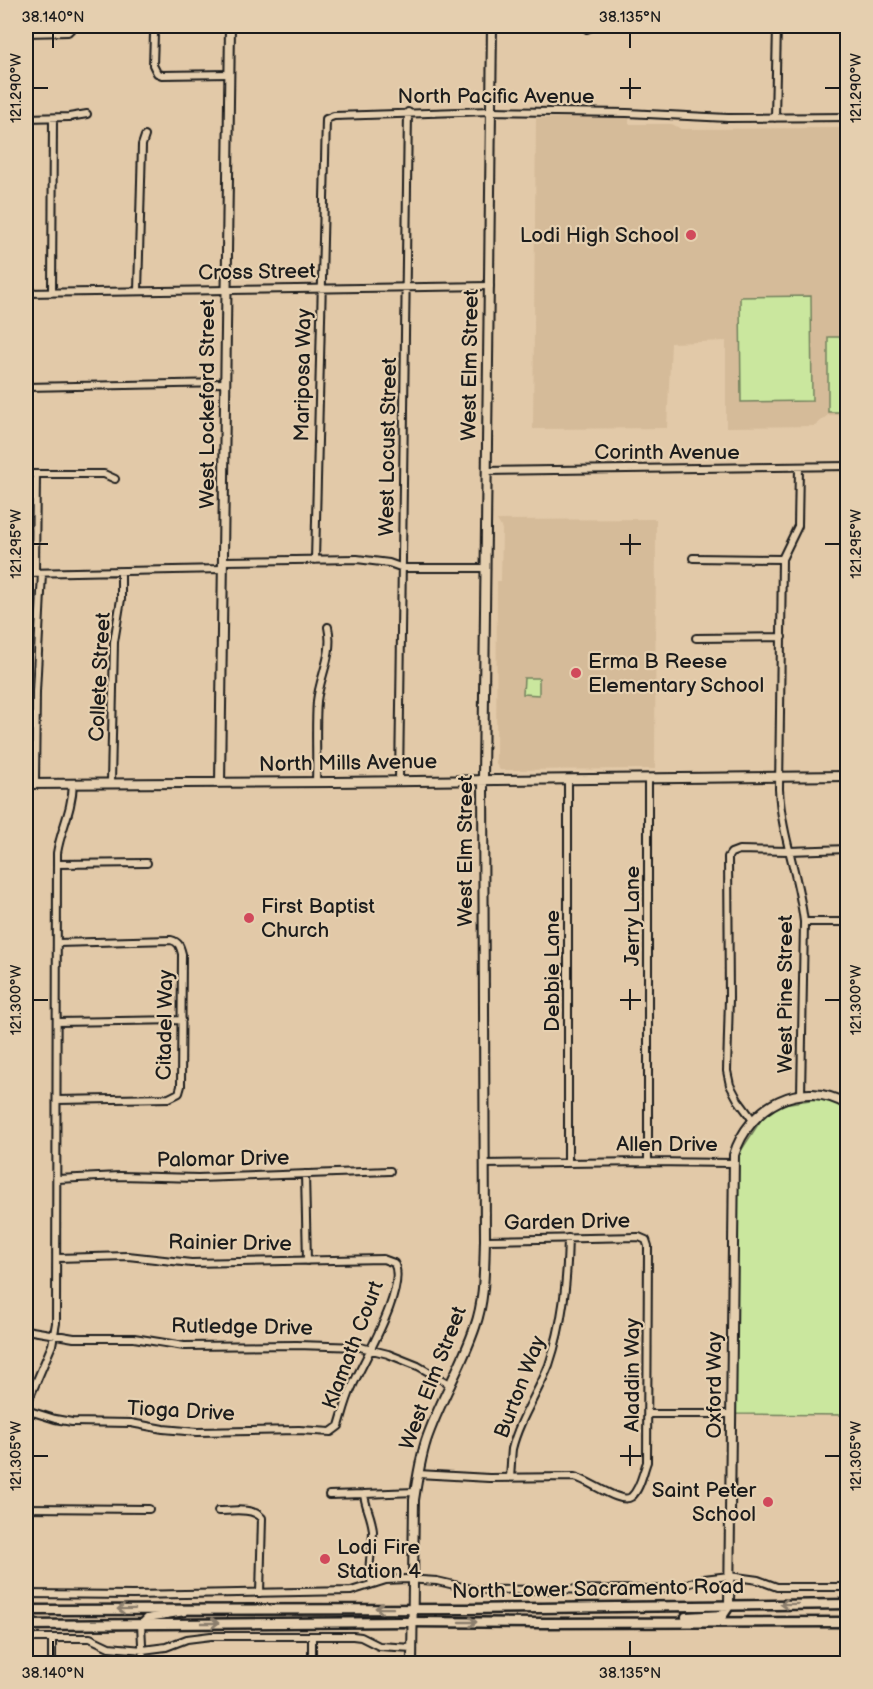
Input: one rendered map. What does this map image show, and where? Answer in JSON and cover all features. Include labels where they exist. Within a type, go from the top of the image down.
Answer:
[{"type":"main road","name":"North Lower Sacramento Road","points":[[26,1610],[412,1609],[848,1604]]},
{"type":"main road","points":[[659,1623],[675,1617],[723,1614],[729,1606]]},
{"type":"main road","name":"North Lower Sacramento Road","points":[[26,1625],[848,1622]]},
{"type":"street","points":[[26,33],[68,32],[74,26]]},
{"type":"street","name":"West Lockeford Street","points":[[220,783],[230,26]]},
{"type":"street","name":"West Elm Street","points":[[412,1664],[415,1492],[418,1474],[427,1440],[476,1325],[484,1286],[483,779],[492,26]]},
{"type":"street","points":[[587,29],[594,26]]},
{"type":"street","points":[[775,118],[777,26]]},
{"type":"street","points":[[154,34],[153,65],[157,73],[162,75],[230,74]]},
{"type":"street","name":"North Pacific Avenue","points":[[326,119],[334,116],[408,112],[491,111],[775,118],[848,117]]},
{"type":"street","name":"West Locust Street","points":[[399,781],[408,112]]},
{"type":"street","points":[[26,118],[87,114]]},
{"type":"street","points":[[51,292],[53,118]]},
{"type":"street","name":"Mariposa Way","points":[[315,560],[326,119]]},
{"type":"street","points":[[138,291],[142,146],[145,136]]},
{"type":"street","name":"Cross Street","points":[[26,293],[490,286]]},
{"type":"street","points":[[26,387],[225,383]]},
{"type":"street","name":"Corinth Avenue","points":[[487,471],[848,466]]},
{"type":"street","name":"West Pine Street","points":[[799,467],[798,526],[782,559],[780,808],[804,922],[801,1095]]},
{"type":"street","points":[[26,474],[104,474],[115,479]]},
{"type":"street","points":[[35,784],[39,573],[36,474]]},
{"type":"street","points":[[693,558],[782,559]]},
{"type":"street","points":[[26,573],[121,573],[315,560],[371,560],[403,568],[486,568]]},
{"type":"street","name":"Collete Street","points":[[111,783],[114,642],[121,599],[121,573]]},
{"type":"street","points":[[316,782],[317,704],[320,682],[330,654],[328,627]]},
{"type":"street","points":[[696,638],[782,637]]},
{"type":"street","name":"North Mills Avenue","points":[[26,784],[848,776]]},
{"type":"street","name":"Jerry Lane","points":[[648,778],[648,1162]]},
{"type":"street","name":"Debbie Lane","points":[[568,779],[568,1162]]},
{"type":"street","points":[[26,1408],[49,1353],[56,1316],[57,864],[60,839],[70,810],[73,783]]},
{"type":"street","points":[[752,1119],[730,1085],[727,1071],[729,998],[727,863],[729,855],[739,850],[848,849]]},
{"type":"street","points":[[57,864],[147,863]]},
{"type":"street","points":[[804,922],[848,922]]},
{"type":"street","name":"Citadel Way","points":[[57,943],[171,940],[177,942],[181,950],[182,1020],[181,1086],[179,1093],[173,1097],[57,1100]]},
{"type":"street","points":[[57,1022],[182,1020]]},
{"type":"street","name":"Allen Drive","points":[[484,1164],[733,1163],[737,1144],[752,1119],[781,1100],[801,1095],[825,1096],[848,1105]]},
{"type":"street","name":"Oxford Way","points":[[729,1606],[733,1163]]},
{"type":"street","name":"Palomar Drive","points":[[57,1179],[120,1176],[198,1178],[390,1171]]},
{"type":"street","points":[[305,1174],[307,1261]]},
{"type":"street","name":"Garden Drive","points":[[485,1240],[639,1237],[647,1242]]},
{"type":"street","name":"Burton Way","points":[[510,1477],[512,1450],[541,1383],[560,1330],[566,1290],[568,1238]]},
{"type":"street","name":"Aladdin Way","points":[[510,1477],[579,1478],[624,1499],[632,1496],[647,1462],[647,1242]]},
{"type":"street","name":"Rainier Drive","points":[[57,1258],[128,1256],[191,1263],[383,1258],[394,1263],[396,1270]]},
{"type":"street","name":"Klamath Court","points":[[336,1430],[351,1387],[392,1300],[396,1270]]},
{"type":"street","name":"Rutledge Drive","points":[[26,1330],[54,1336],[134,1338],[184,1346],[343,1345],[370,1348],[417,1366],[451,1385]]},
{"type":"street","name":"Tioga Drive","points":[[26,1408],[72,1422],[131,1424],[197,1432],[299,1430],[331,1432],[336,1430]]},
{"type":"street","points":[[648,1414],[732,1414]]},
{"type":"street","points":[[418,1474],[452,1477],[510,1477]]},
{"type":"street","points":[[329,1495],[415,1492]]},
{"type":"street","points":[[364,1494],[373,1530],[369,1571],[372,1584]]},
{"type":"street","points":[[26,1508],[149,1509]]},
{"type":"street","points":[[218,1511],[252,1511],[262,1518],[260,1593]]},
{"type":"street","points":[[26,1593],[133,1595],[351,1591],[386,1580],[414,1579],[437,1581],[477,1590],[670,1589],[704,1578],[729,1576],[758,1580],[777,1587],[848,1587]]},
{"type":"street","points":[[143,1664],[141,1624],[147,1618],[205,1608]]},
{"type":"street","points":[[312,1636],[312,1664]]},
{"type":"street","points":[[26,1638],[90,1638],[109,1647],[143,1650],[166,1647],[198,1637],[353,1636],[379,1646],[412,1648]]},
{"type":"street","points":[[52,1638],[52,1664]]},
{"type":"shaded area","name":"Lodi High School","points":[[629,117],[629,124],[672,124],[681,129],[847,128],[847,415],[828,415],[815,426],[726,427],[726,341],[671,343],[667,428],[533,429],[536,118]]},
{"type":"shaded area","name":"Erma B Reese Elementary School","points":[[656,519],[655,769],[500,770],[496,764],[497,581],[501,581],[502,529],[497,520]]},
{"type":"green space","points":[[811,296],[812,401],[741,402],[740,297]]},
{"type":"green space","points":[[828,337],[847,337],[847,412],[828,412]]},
{"type":"green space","points":[[524,678],[539,678],[539,695],[523,694]]},
{"type":"green space","points":[[830,1097],[847,1109],[847,1415],[732,1414],[733,1163],[770,1106]]},
{"type":"place","name":"Lodi High School","points":[[691,235]]},
{"type":"place","name":"Erma B Reese Elementary School","points":[[576,673]]},
{"type":"place","name":"First Baptist Church","points":[[249,918]]},
{"type":"place","name":"Saint Peter School","points":[[768,1502]]},
{"type":"place","name":"Lodi Fire Station 4","points":[[325,1559]]}]
